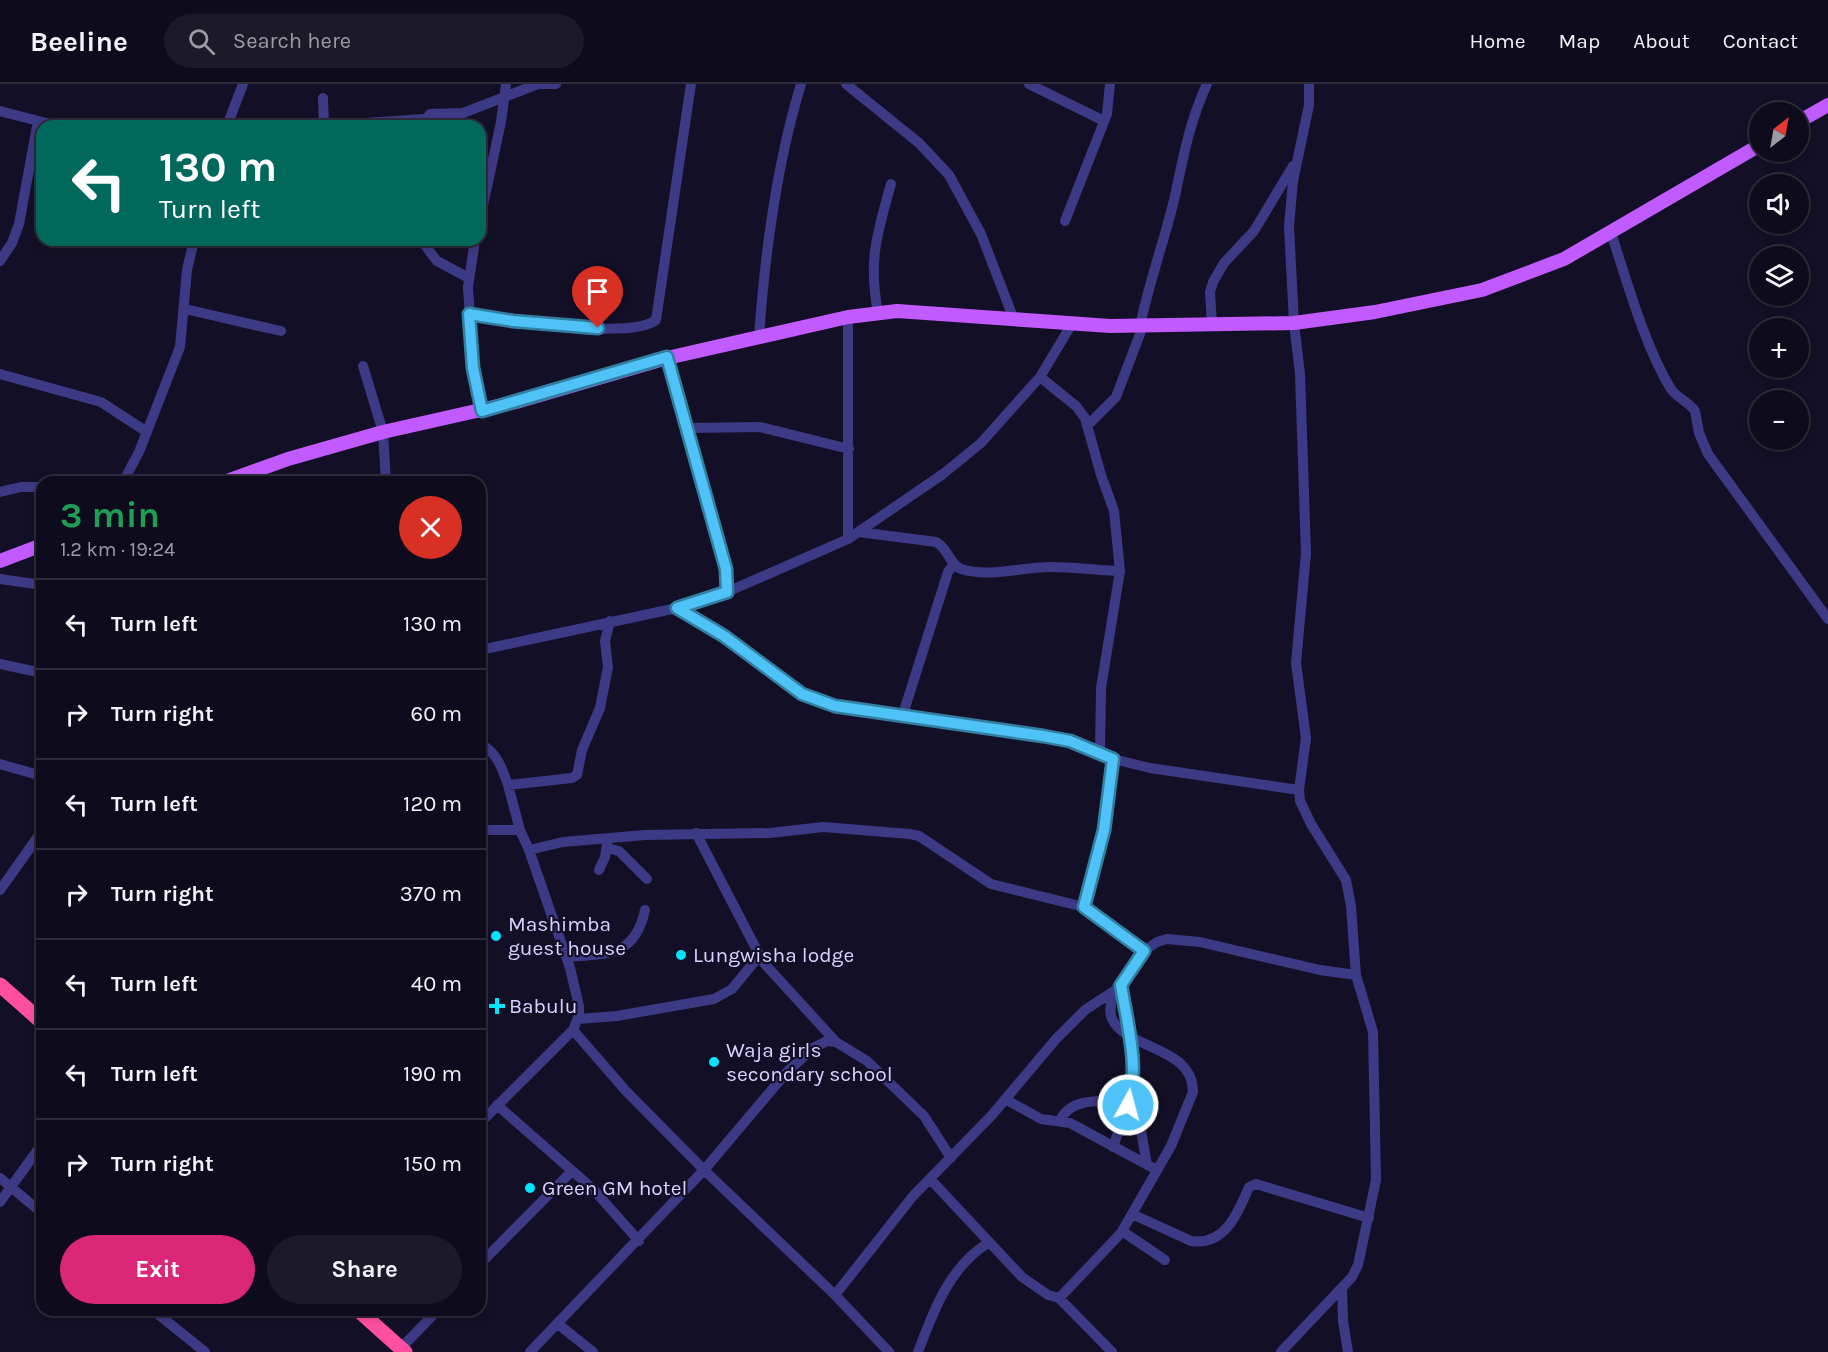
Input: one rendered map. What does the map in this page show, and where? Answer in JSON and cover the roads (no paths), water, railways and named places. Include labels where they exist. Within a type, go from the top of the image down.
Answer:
[{"type":"highway","points":[[0,986],[36,1017]]},
{"type":"highway","points":[[365,1316],[403,1350]]},
{"type":"main road","points":[[1809,116],[1828,105]]},
{"type":"main road","points":[[241,476],[288,459],[383,432],[482,411],[667,357],[848,317],[897,311],[1141,326],[1294,323],[1375,312],[1482,290],[1564,259],[1749,152]]},
{"type":"main road","points":[[0,561],[36,547]]},
{"type":"street","points":[[229,120],[243,84]]},
{"type":"street","points":[[486,189],[506,84]]},
{"type":"street","points":[[425,120],[430,114],[463,113],[539,84],[556,84]]},
{"type":"street","points":[[469,314],[513,321],[598,328],[648,327],[656,320],[691,84]]},
{"type":"street","points":[[759,337],[770,227],[788,134],[801,84]]},
{"type":"street","points":[[846,84],[919,142],[944,168],[981,234],[1013,317]]},
{"type":"street","points":[[1029,84],[1104,121]]},
{"type":"street","points":[[1065,221],[1104,121],[1110,84]]},
{"type":"street","points":[[1088,425],[1116,397],[1141,326],[1149,281],[1175,196],[1184,147],[1207,84]]},
{"type":"street","points":[[1281,1352],[1342,1289],[1358,1265],[1376,1180],[1373,1117],[1375,1060],[1372,1032],[1356,975],[1351,906],[1346,880],[1311,824],[1300,801],[1299,790],[1305,738],[1296,663],[1306,553],[1300,374],[1294,323],[1289,226],[1297,160],[1308,105],[1309,84]]},
{"type":"street","points":[[323,98],[324,120]]},
{"type":"street","points":[[0,111],[36,120]]},
{"type":"street","points":[[0,261],[12,243],[19,224],[36,132]]},
{"type":"street","points":[[1212,325],[1210,292],[1212,282],[1224,264],[1254,231],[1297,160]]},
{"type":"street","points":[[878,313],[872,262],[880,218],[891,184]]},
{"type":"street","points":[[1611,233],[1635,307],[1664,376],[1678,398],[1693,408],[1699,434],[1708,454],[1828,619]]},
{"type":"street","points":[[126,476],[147,432],[180,347],[187,270],[193,246]]},
{"type":"street","points":[[426,246],[437,261],[467,277]]},
{"type":"street","points":[[475,246],[467,277],[473,368],[482,411]]},
{"type":"street","points":[[185,309],[281,331]]},
{"type":"street","points":[[848,317],[848,539]]},
{"type":"street","points":[[486,649],[677,608],[727,592],[848,539],[943,474],[981,443],[1040,378],[1073,322]]},
{"type":"street","points":[[667,357],[688,428],[700,484],[722,551],[727,592]]},
{"type":"street","points":[[363,366],[383,432],[386,476]]},
{"type":"street","points":[[0,374],[101,402],[147,432]]},
{"type":"street","points":[[1040,378],[1076,406],[1088,425],[1096,459],[1114,511],[1120,571],[1101,688],[1100,753]]},
{"type":"street","points":[[688,428],[760,427],[849,449]]},
{"type":"street","points":[[0,492],[21,487],[36,487]]},
{"type":"street","points":[[859,532],[936,542],[946,550],[954,564],[966,570],[1004,572],[1050,567],[1120,571]]},
{"type":"street","points":[[903,714],[948,572],[954,564]]},
{"type":"street","points":[[0,579],[36,584]]},
{"type":"street","points":[[677,608],[724,636],[802,694],[835,706],[1043,736],[1070,741],[1113,759],[1178,773],[1248,781],[1299,790]]},
{"type":"street","points":[[508,786],[572,778],[577,775],[582,750],[600,708],[608,667],[605,641],[610,621]]},
{"type":"street","points":[[0,664],[36,672]]},
{"type":"street","points":[[486,747],[491,750],[501,766],[520,830],[530,850],[566,957],[579,1006],[578,1019],[573,1030],[486,1116]]},
{"type":"street","points":[[1084,907],[1104,830],[1113,759]]},
{"type":"street","points":[[0,764],[36,774]]},
{"type":"street","points":[[530,850],[563,842],[606,843],[696,833],[770,833],[823,827],[910,834],[919,836],[991,884],[1084,907],[1144,951]]},
{"type":"street","points":[[486,831],[520,830]]},
{"type":"street","points":[[696,833],[759,956],[836,1042],[867,1061],[924,1116],[951,1158]]},
{"type":"street","points":[[0,890],[36,839]]},
{"type":"street","points":[[599,870],[606,843]]},
{"type":"street","points":[[606,843],[619,852],[647,879]]},
{"type":"street","points":[[566,957],[594,955],[624,948],[633,942],[639,932],[645,910]]},
{"type":"street","points":[[835,1295],[882,1232],[913,1196],[931,1180],[1005,1099],[1056,1039],[1085,1010],[1117,988],[1144,951],[1157,942],[1167,939],[1200,942],[1320,970],[1356,975]]},
{"type":"street","points":[[578,1019],[617,1016],[714,999],[732,989],[759,956]]},
{"type":"street","points":[[1117,988],[1132,1036],[1131,1071],[1152,1168]]},
{"type":"street","points":[[1059,1298],[1122,1231],[1152,1168],[1187,1110],[1193,1092],[1193,1083],[1166,1053],[1118,1027],[1112,1018],[1117,988]]},
{"type":"street","points":[[573,1030],[626,1091],[704,1170],[835,1295],[889,1352]]},
{"type":"street","points":[[530,1352],[639,1241],[803,1056],[820,1042],[836,1042]]},
{"type":"street","points":[[1113,1148],[1134,1090]]},
{"type":"street","points":[[1005,1099],[1041,1119],[1070,1123],[1152,1168]]},
{"type":"street","points":[[1060,1121],[1065,1112],[1074,1105],[1130,1101]]},
{"type":"street","points":[[497,1105],[532,1133],[614,1209],[639,1241]]},
{"type":"street","points":[[0,1202],[36,1152]]},
{"type":"street","points":[[486,1258],[572,1171]]},
{"type":"street","points":[[0,1178],[36,1208]]},
{"type":"street","points":[[931,1180],[1022,1277],[1048,1295],[1059,1298],[1112,1352]]},
{"type":"street","points":[[1132,1214],[1191,1241],[1201,1242],[1222,1233],[1231,1225],[1249,1187],[1256,1184],[1369,1218]]},
{"type":"street","points":[[1122,1231],[1165,1260]]},
{"type":"street","points":[[918,1352],[930,1318],[952,1279],[968,1258],[988,1243]]},
{"type":"street","points":[[1342,1289],[1343,1321],[1348,1352]]},
{"type":"street","points":[[160,1316],[205,1352]]},
{"type":"street","points":[[403,1350],[433,1316]]},
{"type":"street","points":[[558,1324],[593,1352]]},
{"type":"place","name":"Mashimba guest house","points":[[496,936]]},
{"type":"place","name":"Lungwisha lodge","points":[[681,955]]},
{"type":"place","name":"Babulu","points":[[497,1006]]},
{"type":"place","name":"Waja girls secondary school","points":[[714,1062]]},
{"type":"place","name":"Green GM hotel","points":[[530,1188]]}]
